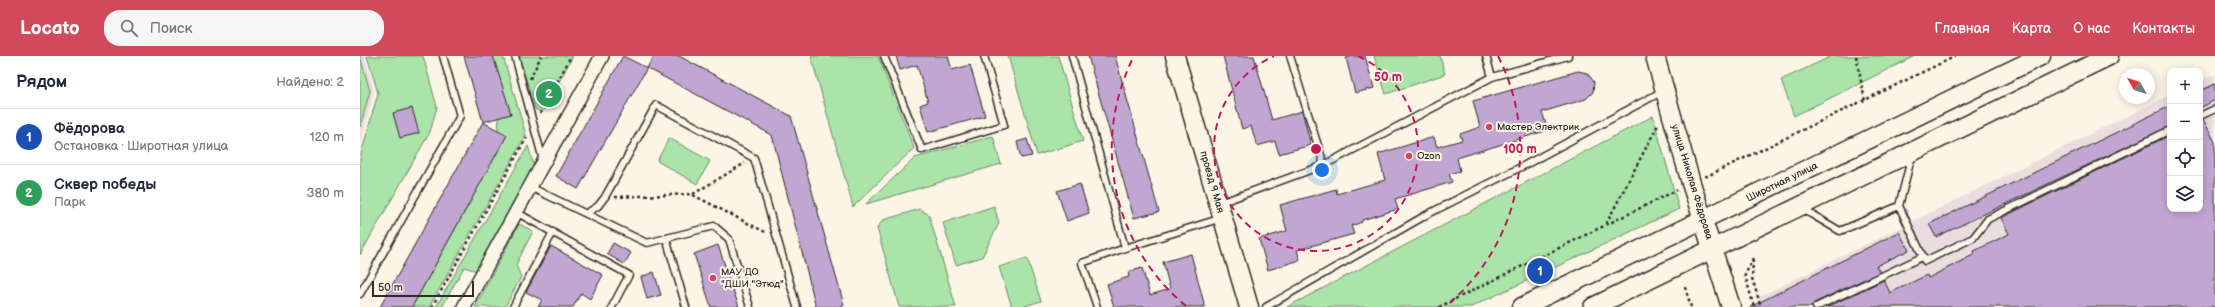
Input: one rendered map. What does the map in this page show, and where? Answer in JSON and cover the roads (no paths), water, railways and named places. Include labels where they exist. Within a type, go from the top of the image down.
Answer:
[{"type":"main road","name":"проезд 9 Мая","points":[[1175,56],[1249,307]]},
{"type":"main road","name":"улица Николая Фёдорова","points":[[1655,56],[1703,220],[1713,247],[1731,307]]},
{"type":"main road","name":"Широтная улица","points":[[1522,307],[2041,56]]},
{"type":"main road","points":[[1594,307],[1713,247],[2109,56]]},
{"type":"street","points":[[464,307],[543,160],[602,56]]},
{"type":"lane","points":[[360,294],[460,116],[443,56]]},
{"type":"lane","points":[[515,56],[543,160]]},
{"type":"lane","points":[[884,56],[922,150],[1004,125],[984,56]]},
{"type":"lane","points":[[1072,56],[1125,248]]},
{"type":"lane","points":[[1290,56],[1324,165]]},
{"type":"lane","points":[[1486,56],[1492,77]]},
{"type":"lane","points":[[1097,307],[1082,263],[1125,248],[1220,210],[1324,165],[1492,77],[1568,56]]},
{"type":"lane","points":[[1266,307],[1428,214],[1525,166],[1664,90]]},
{"type":"lane","points":[[587,213],[598,206],[605,198],[656,105],[754,158],[798,307]]},
{"type":"lane","points":[[2203,115],[2215,109]]},
{"type":"lane","points":[[1912,152],[1899,206],[1925,261],[1972,238],[1988,219],[2167,131]]},
{"type":"lane","points":[[529,187],[587,213],[647,243],[714,226],[729,239],[750,307]]},
{"type":"lane","points":[[1798,206],[1840,231],[1899,206]]},
{"type":"lane","points":[[516,212],[629,275],[612,307]]},
{"type":"lane","points":[[513,307],[553,232]]},
{"type":"lane","points":[[666,238],[686,307]]},
{"type":"lane","points":[[1816,307],[1922,257]]},
{"type":"place","name":"Сквер победы","points":[[549,94]]},
{"type":"place","name":"Мастер Электрик","points":[[1489,127]]},
{"type":"place","name":"Ozon","points":[[1409,156]]},
{"type":"place","name":"Фёдорова","points":[[1540,271]]},
{"type":"place","name":"МАУ ДО \"ДШИ \"Этюд\"","points":[[713,278]]}]
